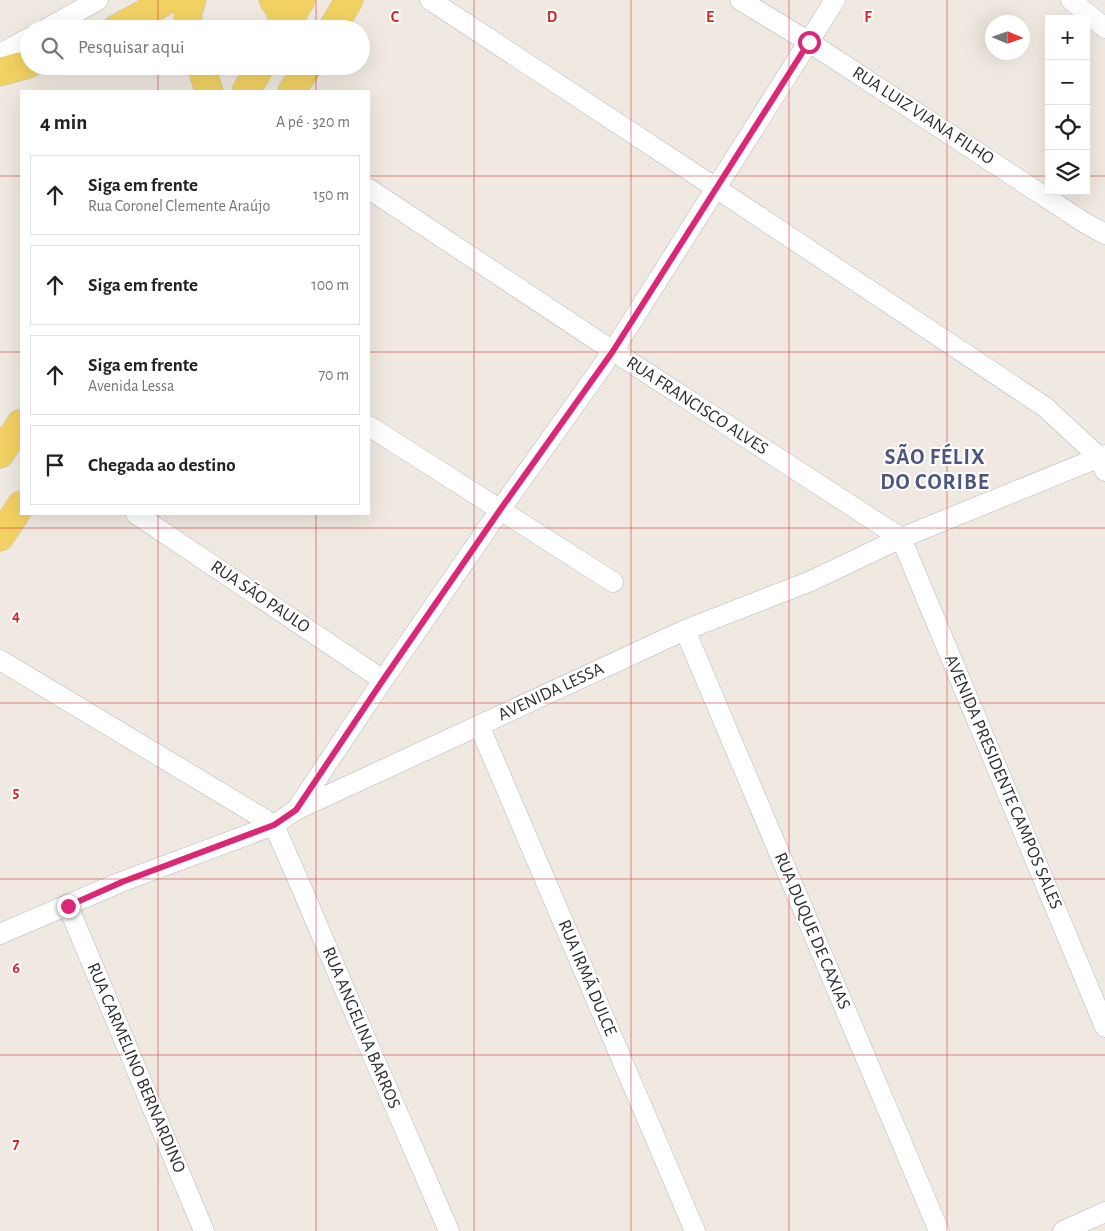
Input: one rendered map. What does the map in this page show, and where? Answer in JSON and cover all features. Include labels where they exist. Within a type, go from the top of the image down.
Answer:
[{"type":"main road","points":[[132,20],[166,0]]},
{"type":"main road","points":[[188,20],[188,12],[192,0]]},
{"type":"main road","points":[[273,0],[280,10],[282,20]]},
{"type":"main road","points":[[289,20],[301,0]]},
{"type":"main road","points":[[338,20],[350,0]]},
{"type":"main road","points":[[0,72],[20,66]]},
{"type":"main road","points":[[204,75],[209,90]]},
{"type":"main road","points":[[247,90],[256,75]]},
{"type":"main road","points":[[293,90],[302,75]]},
{"type":"main road","points":[[0,454],[20,424]]},
{"type":"main road","points":[[0,538],[20,508]]},
{"type":"street","points":[[62,20],[98,0]]},
{"type":"street","points":[[430,0],[1044,407],[1103,461]]},
{"type":"street","name":"RUA LUIZ VIANA FILHO","points":[[740,0],[809,42],[1085,223],[1105,234]]},
{"type":"street","points":[[296,810],[500,510],[613,351],[835,0]]},
{"type":"street","points":[[1072,0],[1105,28]]},
{"type":"street","points":[[0,54],[20,43]]},
{"type":"street","name":"RUA FRANCISCO ALVES","points":[[370,190],[613,351],[901,538]]},
{"type":"street","points":[[370,427],[614,582]]},
{"type":"street","name":"AVENIDA LESSA","points":[[0,934],[122,882],[274,825],[296,810],[685,630],[811,582],[901,538],[1103,461]]},
{"type":"street","name":"RUA SÃO PAULO","points":[[137,515],[383,680]]},
{"type":"street","name":"AVENIDA PRESIDENTE CAMPOS SALES","points":[[901,538],[1105,1027]]},
{"type":"street","name":"RUA DUQUE DE CAXIAS","points":[[685,630],[938,1231]]},
{"type":"street","points":[[0,660],[274,825]]},
{"type":"street","name":"RUA IRMÃ DULCE","points":[[479,725],[695,1231]]},
{"type":"street","name":"RUA ANGELINA BARROS","points":[[274,825],[449,1231]]},
{"type":"street","name":"RUA CARMELINO BERNARDINO","points":[[68,906],[204,1231]]},
{"type":"street","points":[[1063,1231],[1105,1212]]},
{"type":"district","name":"SÃO FÉLIX DO CORIBE","points":[[935,470]]},
{"type":"route","points":[[68,906],[122,882],[274,825],[296,810],[500,510],[613,351],[809,42]]}]
